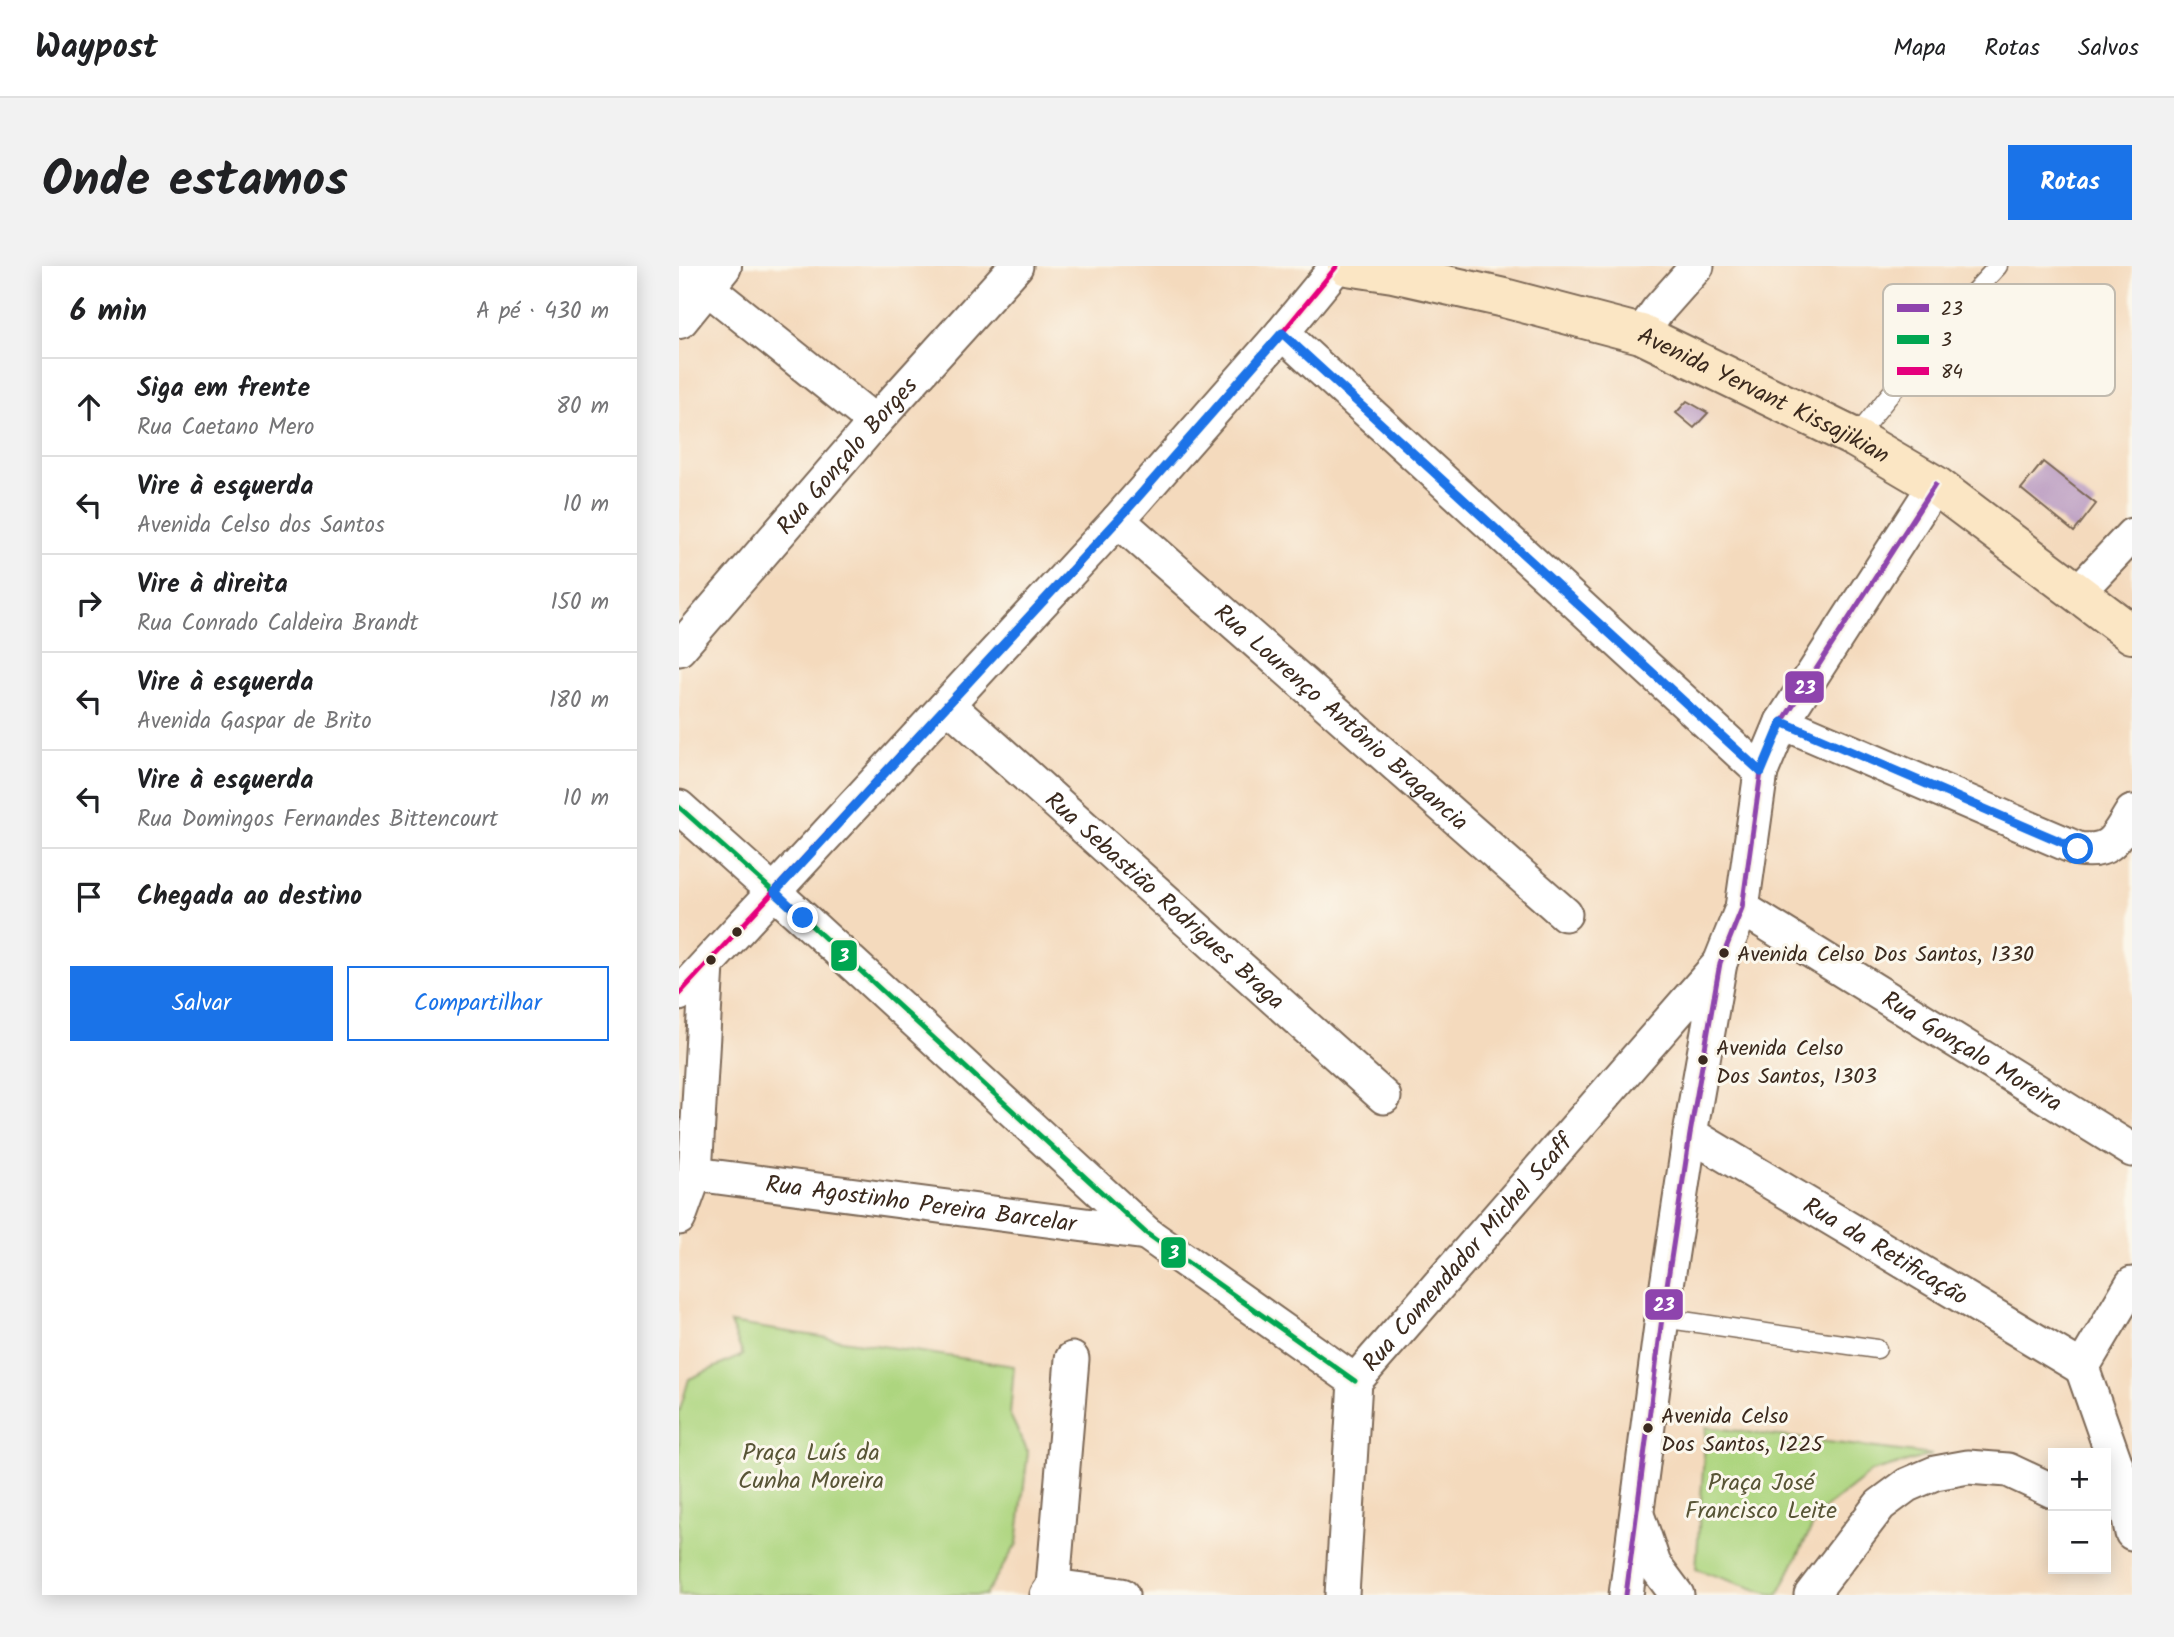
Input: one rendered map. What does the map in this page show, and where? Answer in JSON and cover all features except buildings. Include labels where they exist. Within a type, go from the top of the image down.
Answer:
[{"type":"main road","name":"Avenida Yervant Kissajikian","points":[[1347,266],[1393,273],[1504,298],[1641,334],[1856,438],[1935,485],[2132,634]]},
{"type":"street","name":"Rua Gonçalo Borges","points":[[679,649],[875,422],[1016,266]]},
{"type":"street","points":[[679,994],[1118,520],[1337,266]]},
{"type":"street","points":[[1641,334],[1658,310],[1697,266]]},
{"type":"street","points":[[679,319],[703,273],[875,422]]},
{"type":"street","points":[[1282,333],[1761,772]]},
{"type":"street","points":[[1626,1595],[1662,1318],[1690,1134],[1720,963],[1742,908],[1761,772],[1782,722],[1935,485]]},
{"type":"street","name":"Rua Lourenço Antônio Bragancia","points":[[1118,520],[1565,914]]},
{"type":"street","points":[[2078,592],[2132,535]]},
{"type":"street","name":"Rua Sebastião Rodrigues Braga","points":[[948,705],[1384,1097]]},
{"type":"street","points":[[1782,722],[2078,849],[2092,851],[2113,843],[2132,812]]},
{"type":"street","points":[[679,807],[1146,1233],[1355,1381]]},
{"type":"street","name":"Rua Gonçalo Moreira","points":[[1742,908],[2132,1150]]},
{"type":"street","name":"Rua Comendador Michel Scaff","points":[[1342,1595],[1355,1381],[1720,963]]},
{"type":"street","points":[[679,1218],[695,1174],[707,965]]},
{"type":"street","name":"Rua da Retificação","points":[[1690,1134],[2082,1368]]},
{"type":"street","name":"Rua Agostinho Pereira Barcelar","points":[[695,1174],[1146,1233]]},
{"type":"street","points":[[2132,1284],[2082,1368],[2120,1479],[2132,1532]]},
{"type":"street","points":[[1072,1359],[1049,1591],[1122,1595]]},
{"type":"street","points":[[1811,1595],[1880,1505],[1907,1485],[1935,1473],[1968,1467],[2008,1470],[2048,1489]]},
{"type":"street","points":[[1636,1511],[1654,1564],[1677,1595]]},
{"type":"street","points":[[2111,1535],[2132,1552]]},
{"type":"lane","points":[[1981,284],[1998,266]]},
{"type":"lane","points":[[1856,438],[1889,396]]},
{"type":"lane","points":[[1662,1318],[1877,1349]]},
{"type":"green space","name":"Praça Luís da Cunha Moreira","points":[[730,1323],[1014,1366],[1010,1415],[1028,1452],[1017,1544],[985,1595],[679,1595],[679,1413],[689,1379],[743,1355]]},
{"type":"green space","name":"Praça José Francisco Leite","points":[[1706,1427],[1932,1455],[1871,1472],[1819,1513],[1778,1595],[1772,1595],[1696,1569]]},
{"type":"transit line","name":"84","points":[[679,994],[1118,520],[1337,266]]},
{"type":"transit line","name":"23","points":[[1626,1595],[1662,1318],[1690,1134],[1720,963],[1742,908],[1761,772],[1782,722],[1935,485]]},
{"type":"transit line","name":"3","points":[[679,807],[1146,1233],[1355,1381]]},
{"type":"place","name":"Avenida Celso Dos Santos, 1330","points":[[1724,953]]},
{"type":"place","name":"Avenida Celso Dos Santos, 1303","points":[[1703,1060]]},
{"type":"place","name":"Avenida Celso Dos Santos, 1225","points":[[1648,1428]]},
{"type":"route","points":[[803,918],[775,892],[1118,520],[1282,333],[1761,772],[1782,722],[2078,849]]}]
